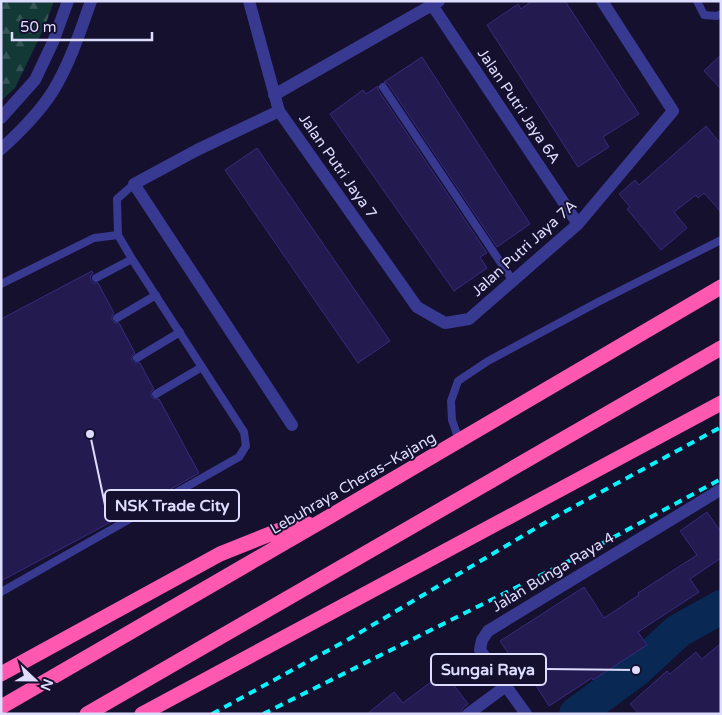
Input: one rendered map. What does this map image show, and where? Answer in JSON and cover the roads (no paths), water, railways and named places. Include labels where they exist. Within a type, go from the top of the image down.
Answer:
[{"type":"highway","name":"Lebuhraya Cheras–Kajang","points":[[1,706],[721,288]]},
{"type":"highway","points":[[88,714],[721,348]]},
{"type":"highway","points":[[142,714],[721,403]]},
{"type":"highway","points":[[1,674],[220,554],[280,530],[322,521]]},
{"type":"street","points":[[1,118],[35,80],[53,42],[68,1]]},
{"type":"street","points":[[1,149],[25,127],[52,91],[73,51],[91,1]]},
{"type":"street","name":"Jalan Putri Jaya 7","points":[[248,1],[279,111],[417,307],[445,322]]},
{"type":"street","name":"Jalan Putri Jaya 7A","points":[[445,322],[469,319],[578,224],[673,111],[602,1]]},
{"type":"street","points":[[274,95],[436,3]]},
{"type":"street","name":"Jalan Putri Jaya 6A","points":[[436,3],[578,224]]},
{"type":"street","points":[[279,111],[197,150],[134,184],[292,425]]},
{"type":"street","name":"Jalan Bunga Raya 4","points":[[526,714],[480,650],[482,640],[488,631],[720,490]]},
{"type":"street","points":[[468,714],[506,686]]},
{"type":"lane","points":[[697,1],[704,15],[717,16],[721,14]]},
{"type":"lane","points":[[383,87],[513,281]]},
{"type":"lane","points":[[1,592],[239,457],[246,446],[244,432],[118,235],[117,200],[134,184]]},
{"type":"lane","points":[[1,284],[94,238],[118,235]]},
{"type":"lane","points":[[459,440],[452,420],[451,401],[458,382],[488,361],[581,311],[721,240]]},
{"type":"lane","points":[[96,278],[132,259]]},
{"type":"lane","points":[[117,318],[156,295]]},
{"type":"lane","points":[[137,358],[180,332]]},
{"type":"lane","points":[[156,394],[202,367]]},
{"type":"waterway","points":[[576,714],[636,670],[678,631],[721,607]]},
{"type":"railway","points":[[212,714],[349,639],[553,518],[721,427]]},
{"type":"railway","points":[[263,714],[579,556],[721,479]]},
{"type":"place","name":"NSK Trade City","points":[[90,434]]},
{"type":"place","name":"Sungai Raya","points":[[636,670]]}]
